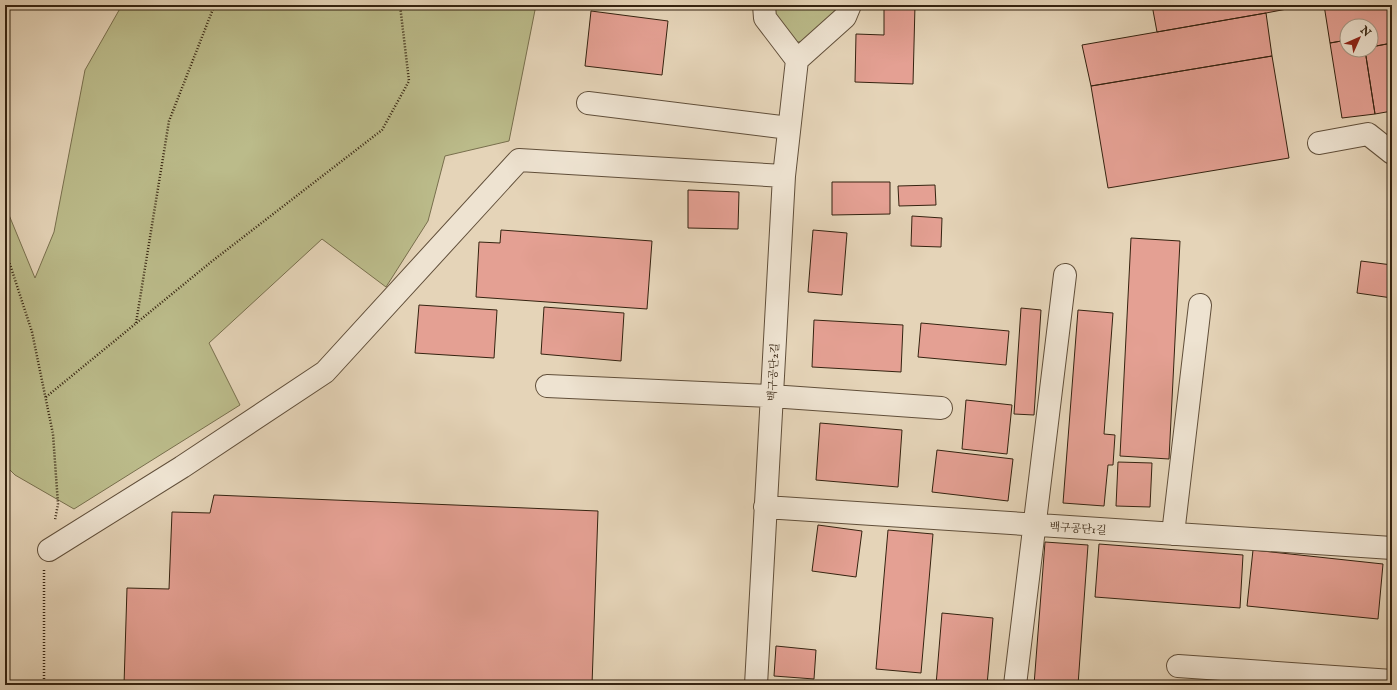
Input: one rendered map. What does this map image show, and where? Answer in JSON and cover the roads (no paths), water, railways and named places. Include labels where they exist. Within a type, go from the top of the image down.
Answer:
[{"type":"street","points":[[764,5],[765,18],[797,60],[844,17],[850,5]]},
{"type":"street","name":"백구공단2길","points":[[756,685],[784,176],[797,60]]},
{"type":"street","points":[[588,103],[789,128]]},
{"type":"street","points":[[1319,143],[1368,134],[1392,153]]},
{"type":"street","points":[[49,550],[182,467],[326,372],[519,160],[784,176]]},
{"type":"street","points":[[1015,685],[1036,525],[1065,275]]},
{"type":"street","points":[[1173,534],[1200,305]]},
{"type":"street","points":[[547,386],[771,396],[941,408]]},
{"type":"street","name":"백구공단1길","points":[[765,507],[1392,548]]},
{"type":"street","points":[[1178,666],[1392,681]]}]
